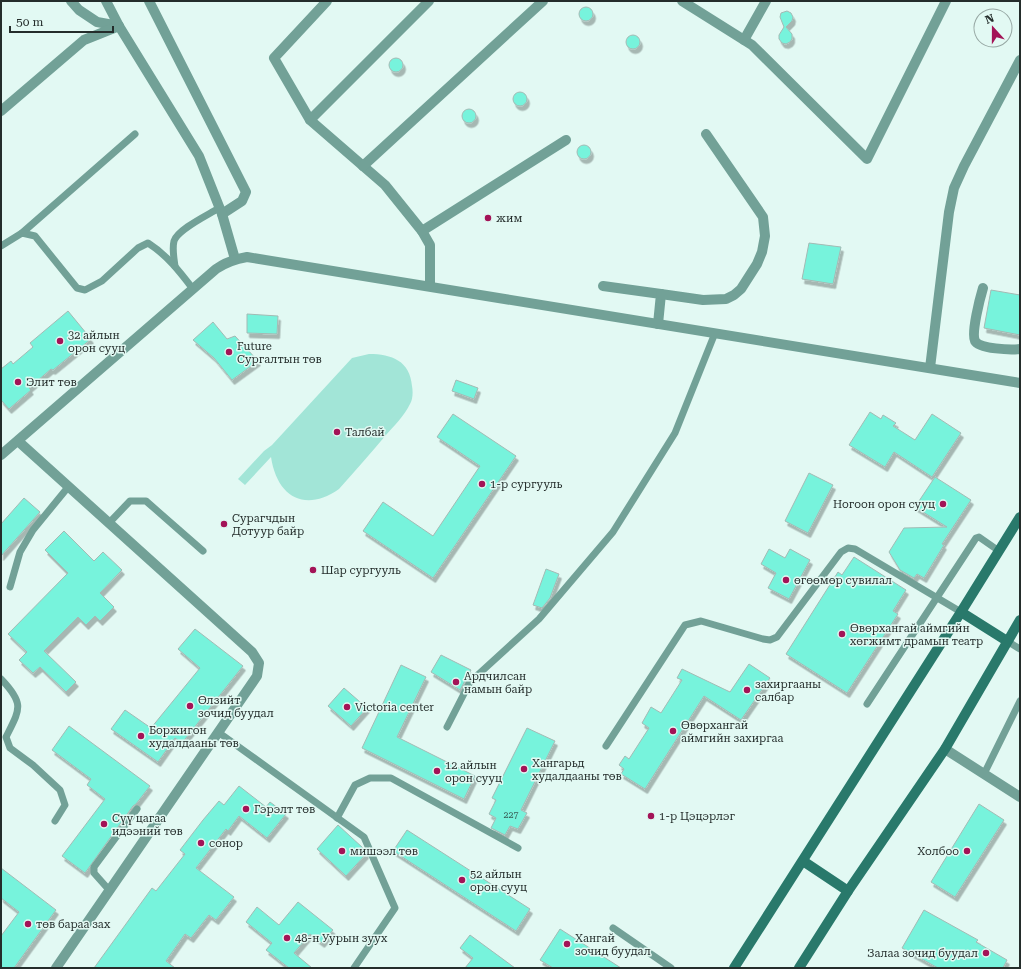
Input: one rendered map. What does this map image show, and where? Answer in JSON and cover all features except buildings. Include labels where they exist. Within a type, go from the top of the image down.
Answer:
[{"type":"main road","points":[[734,968],[1020,517]]},
{"type":"main road","points":[[961,612],[1007,641]]},
{"type":"main road","points":[[799,968],[848,891],[945,749],[1020,620]]},
{"type":"main road","points":[[803,861],[848,891]]},
{"type":"street","points":[[71,1],[79,10],[97,22],[119,26]]},
{"type":"street","points":[[106,1],[119,26],[199,156],[221,211],[235,259]]},
{"type":"street","points":[[149,1],[246,192],[242,201],[221,211]]},
{"type":"street","points":[[327,1],[274,58],[310,120],[386,185],[422,230],[430,245],[430,286]]},
{"type":"street","points":[[310,120],[429,1]]},
{"type":"street","points":[[363,166],[543,1]]},
{"type":"street","points":[[682,1],[752,45],[867,159],[946,1]]},
{"type":"street","points":[[744,40],[766,1]]},
{"type":"street","points":[[1,111],[84,40],[119,26]]},
{"type":"street","points":[[930,368],[949,212],[954,188],[1020,60]]},
{"type":"street","points":[[603,286],[703,300],[726,299],[741,289],[757,264],[762,252],[765,236],[763,217],[706,134]]},
{"type":"street","points":[[422,230],[566,140]]},
{"type":"street","points":[[1,455],[224,263],[247,257],[1020,383]]},
{"type":"street","points":[[982,288],[974,333],[975,341],[978,344],[988,347],[1020,349]]},
{"type":"street","points":[[658,324],[661,294]]},
{"type":"street","points":[[18,440],[252,652],[259,663],[257,676],[56,968]]},
{"type":"street","points":[[945,749],[1020,797]]},
{"type":"lane","points":[[1,246],[22,233],[135,134]]},
{"type":"lane","points":[[175,266],[174,242],[177,235],[191,225],[221,211]]},
{"type":"lane","points":[[22,233],[35,236],[77,288],[85,290],[102,281],[138,248],[148,243],[157,248],[175,266],[193,289]]},
{"type":"lane","points":[[447,727],[470,682],[539,619],[613,532],[675,433],[715,333]]},
{"type":"lane","points":[[10,587],[20,552],[33,530],[68,486]]},
{"type":"lane","points":[[109,523],[130,502],[146,501],[204,551]]},
{"type":"lane","points":[[867,704],[976,538],[978,537],[999,551]]},
{"type":"lane","points":[[606,746],[685,625],[701,622],[763,639],[770,640],[778,637],[841,552],[848,548],[855,549],[961,612]]},
{"type":"lane","points":[[1007,641],[1020,649]]},
{"type":"lane","points":[[1,679],[9,687],[19,707],[6,737],[10,748],[33,764],[60,790],[65,804],[56,821]]},
{"type":"lane","points":[[984,774],[1020,701]]},
{"type":"lane","points":[[218,732],[364,837],[394,908],[354,968]]},
{"type":"lane","points":[[337,818],[355,786],[370,778],[391,778],[518,848]]},
{"type":"lane","points":[[110,891],[94,873],[94,867],[137,809]]},
{"type":"lane","points":[[613,928],[671,968]]},
{"type":"green space","name":"Талбай","points":[[369,354],[385,355],[404,365],[411,377],[413,390],[412,400],[399,421],[339,489],[327,496],[315,500],[304,500],[294,497],[286,491],[279,482],[274,471],[271,457],[245,485],[238,479],[264,451],[272,445],[352,358]]},
{"type":"place","name":"жим","points":[[488,218]]},
{"type":"place","name":"32 айлын орон сууц","points":[[60,341]]},
{"type":"place","name":"Future Сургалтын төв","points":[[229,352]]},
{"type":"place","name":"Элит төв","points":[[18,382]]},
{"type":"place","name":"Талбай","points":[[337,432]]},
{"type":"place","name":"1-р сургууль","points":[[482,484]]},
{"type":"place","name":"Ногоон орон сууц","points":[[943,504]]},
{"type":"place","name":"Сурагчдын Дотуур байр","points":[[224,524]]},
{"type":"place","name":"Шар сургууль","points":[[313,570]]},
{"type":"place","name":"өгөөмөр сувилал","points":[[786,580]]},
{"type":"place","name":"Өвөрхангай аймгийн хөгжимт драмын театр","points":[[842,634]]},
{"type":"place","name":"Ардчилсан намын байр","points":[[456,682]]},
{"type":"place","name":"захиргааны салбар","points":[[747,690]]},
{"type":"place","name":"Өлзийт зочид буудал","points":[[190,706]]},
{"type":"place","name":"Victoria center","points":[[347,707]]},
{"type":"place","name":"Өвөрхангай аймгийн захиргаа","points":[[673,731]]},
{"type":"place","name":"Боржигон худалдааны төв","points":[[141,736]]},
{"type":"place","name":"Хангарьд худалдааны төв","points":[[524,769]]},
{"type":"place","name":"12 айлын орон сууц","points":[[437,771]]},
{"type":"place","name":"Гэрэлт төв","points":[[246,809]]},
{"type":"place","name":"1-р Цэцэрлэг","points":[[651,816]]},
{"type":"place","name":"Сүү цагаа идээний төв","points":[[104,824]]},
{"type":"place","name":"сонор","points":[[201,843]]},
{"type":"place","name":"мишээл төв","points":[[342,851]]},
{"type":"place","name":"Холбоо","points":[[967,851]]},
{"type":"place","name":"52 айлын орон сууц","points":[[462,880]]},
{"type":"place","name":"төв бараа зах","points":[[28,924]]},
{"type":"place","name":"48-н Уурын зуух","points":[[287,938]]},
{"type":"place","name":"Хангай зочид буудал","points":[[567,944]]},
{"type":"place","name":"Залаа зочид буудал","points":[[986,953]]}]
